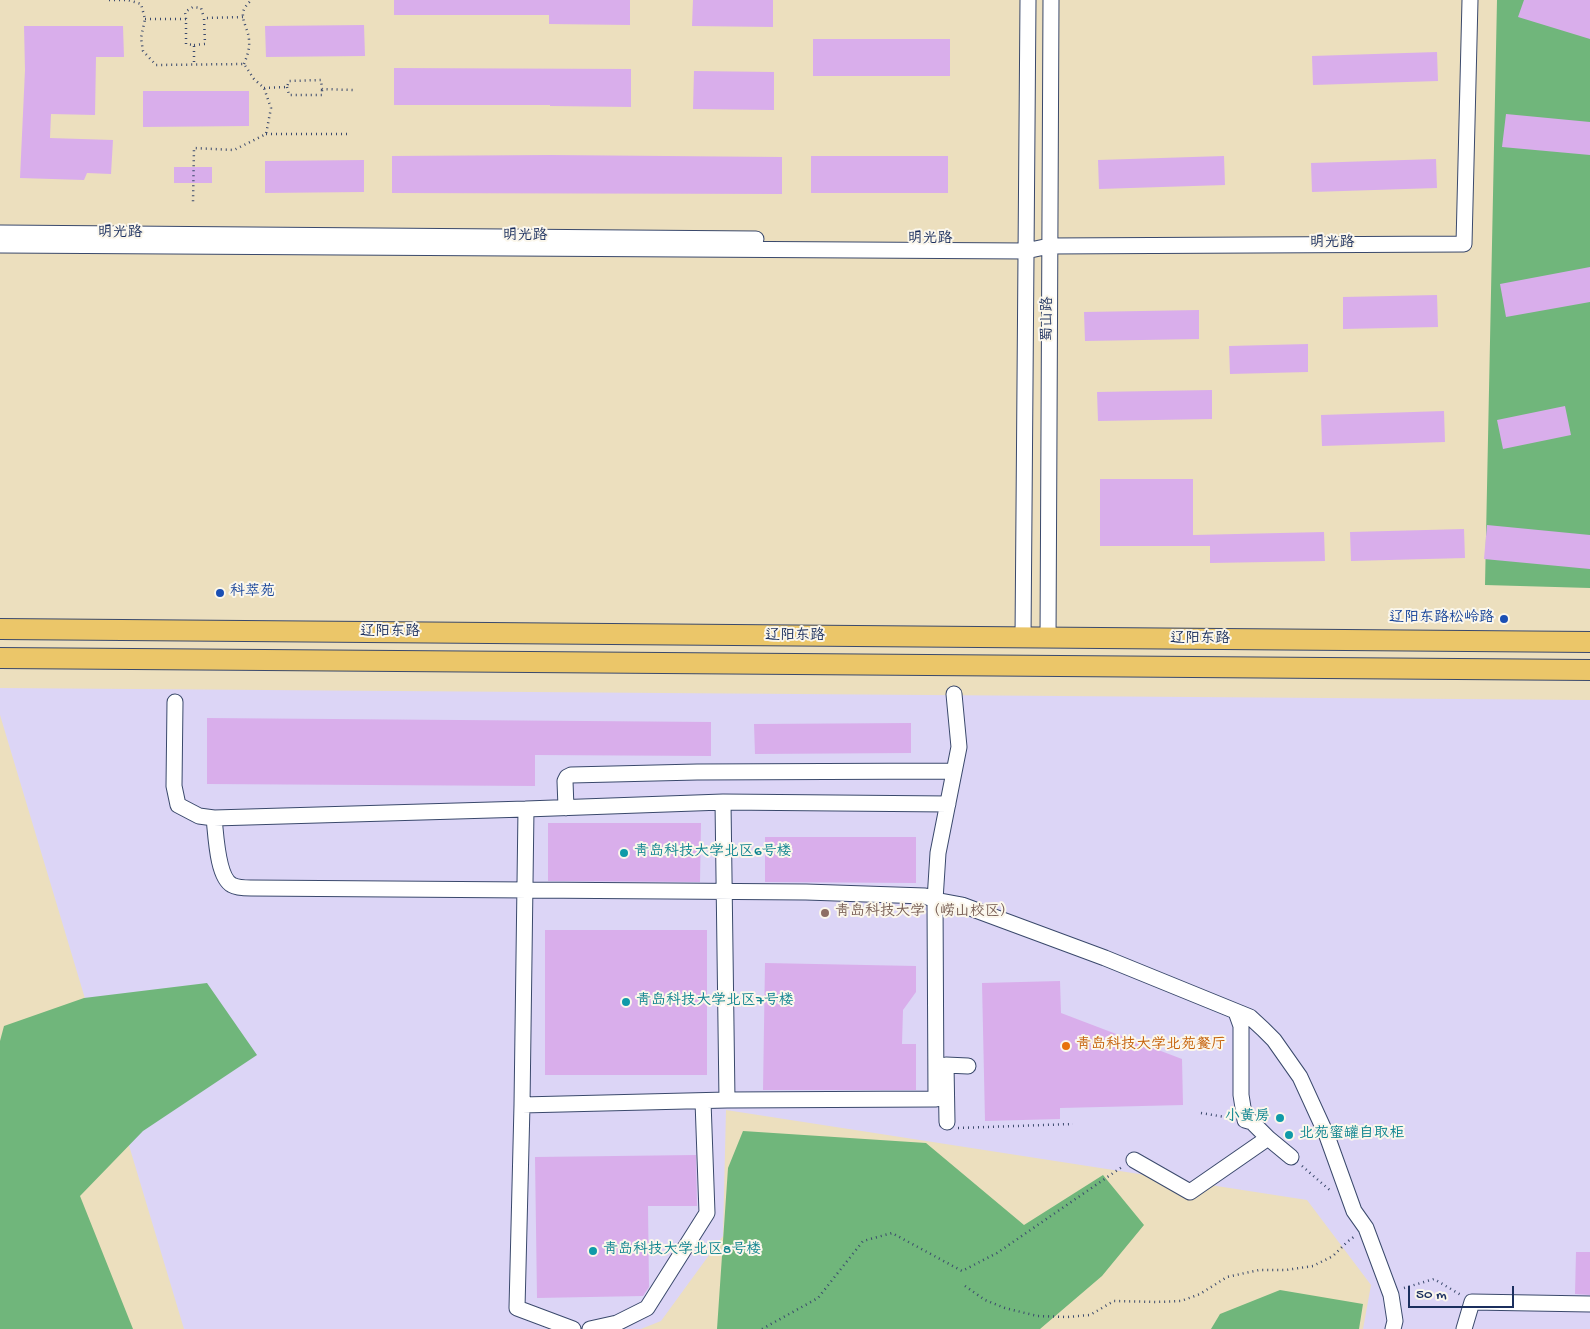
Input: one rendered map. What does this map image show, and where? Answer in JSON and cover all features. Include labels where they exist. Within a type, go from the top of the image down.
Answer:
[{"type":"main road","name":"辽阳东路","points":[[0,629],[1590,642]]},
{"type":"main road","name":"辽阳东路","points":[[0,658],[1590,670]]},
{"type":"street","name":"蜀山路","points":[[1023,638],[1028,0]]},
{"type":"street","name":"蜀山路","points":[[1048,639],[1050,0]]},
{"type":"street","name":"明光路","points":[[0,245],[1049,246],[1464,244],[1470,0]]},
{"type":"street","name":"明光路","points":[[0,233],[1026,246]]},
{"type":"street","points":[[522,1105],[727,1100],[936,1099],[935,900],[938,853],[959,747],[954,694]]},
{"type":"street","points":[[175,702],[174,786],[178,804],[199,816],[214,818],[526,810],[723,802],[948,804]]},
{"type":"street","points":[[566,808],[566,781],[567,777],[571,776],[707,772],[954,771]]},
{"type":"street","points":[[723,802],[727,1100]]},
{"type":"street","points":[[526,810],[517,1308],[573,1329]]},
{"type":"street","points":[[214,818],[221,868],[232,886],[251,888],[525,891],[806,892],[925,896],[935,900],[962,905],[1105,958],[1250,1017],[1274,1040],[1300,1077],[1327,1136],[1354,1211],[1366,1228],[1391,1295],[1395,1321],[1393,1329]]},
{"type":"street","points":[[1236,1012],[1241,1026],[1242,1095],[1245,1120],[1252,1122],[1291,1157]]},
{"type":"street","points":[[947,1122],[946,1066],[968,1066]]},
{"type":"street","points":[[590,1329],[616,1323],[647,1308],[707,1213],[703,1101]]},
{"type":"street","points":[[1134,1160],[1190,1192],[1268,1138]]},
{"type":"street","points":[[1464,1329],[1472,1302],[1590,1304]]},
{"type":"path","points":[[109,0],[128,0],[141,4],[145,19],[141,38],[143,51],[156,65],[244,64]]},
{"type":"path","points":[[244,64],[249,51],[249,38],[243,23],[243,12],[252,0]]},
{"type":"path","points":[[193,7],[201,8],[204,18],[205,44],[186,44],[185,12],[193,7]]},
{"type":"path","points":[[204,18],[243,17]]},
{"type":"path","points":[[145,19],[186,19]]},
{"type":"path","points":[[194,45],[194,65]]},
{"type":"path","points":[[244,64],[254,79],[264,88],[271,108],[266,134]]},
{"type":"path","points":[[321,80],[322,95],[289,94],[287,87],[289,81],[321,80]]},
{"type":"path","points":[[264,88],[287,87]]},
{"type":"path","points":[[322,89],[353,90]]},
{"type":"path","points":[[193,202],[194,148],[234,150],[266,134],[350,134]]},
{"type":"path","points":[[1201,1113],[1245,1120]]},
{"type":"path","points":[[947,1122],[958,1128],[1073,1124]]},
{"type":"path","points":[[1291,1157],[1333,1193]]},
{"type":"path","points":[[762,1329],[818,1298],[863,1241],[892,1233],[962,1270],[997,1253],[1134,1160]]},
{"type":"path","points":[[965,1286],[985,1300],[1037,1316],[1067,1317],[1090,1315],[1114,1301],[1181,1301],[1200,1294],[1227,1277],[1259,1270],[1286,1270],[1313,1266],[1333,1256],[1347,1242],[1366,1228]]},
{"type":"path","points":[[1400,1289],[1434,1280],[1472,1302]]},
{"type":"shaded area","name":"青岛科技大学（崂山校区）","points":[[0,688],[1590,700],[1590,1329],[1363,1329],[1371,1285],[1307,1200],[726,1110],[723,1236],[661,1321],[641,1329],[184,1329],[0,715]]},
{"type":"green space","points":[[1497,0],[1590,0],[1590,588],[1485,585]]},
{"type":"green space","points":[[207,983],[257,1055],[143,1131],[80,1196],[133,1329],[0,1329],[0,1041],[4,1026],[84,998]]},
{"type":"green space","points":[[743,1131],[926,1143],[1024,1225],[1103,1175],[1144,1225],[1102,1276],[1040,1329],[717,1329],[728,1168]]},
{"type":"green space","points":[[1280,1290],[1363,1304],[1359,1329],[1211,1329],[1220,1314]]},
{"type":"building","points":[[394,0],[630,0],[630,25],[549,24],[549,15],[394,15]]},
{"type":"building","points":[[693,0],[773,0],[773,27],[692,26]]},
{"type":"building","points":[[1524,0],[1590,0],[1590,39],[1518,17]]},
{"type":"building","points":[[364,25],[365,56],[266,57],[265,26]]},
{"type":"building","points":[[24,26],[123,26],[124,57],[96,57],[95,115],[51,114],[50,138],[113,140],[111,174],[87,173],[84,180],[20,178],[25,70]]},
{"type":"building","points":[[813,39],[950,39],[950,76],[813,76]]},
{"type":"building","points":[[1437,52],[1438,81],[1313,85],[1312,56]]},
{"type":"building","points":[[394,68],[631,69],[631,107],[394,105]]},
{"type":"building","points":[[694,71],[774,72],[774,110],[693,109]]},
{"type":"building","points":[[143,91],[249,91],[249,126],[143,127]]},
{"type":"building","points":[[1506,114],[1590,122],[1590,155],[1502,147]]},
{"type":"building","points":[[392,156],[782,157],[782,194],[392,193]]},
{"type":"building","points":[[811,156],[948,156],[948,193],[811,193]]},
{"type":"building","points":[[1224,156],[1225,185],[1099,189],[1098,160]]},
{"type":"building","points":[[1436,159],[1437,188],[1312,192],[1311,163]]},
{"type":"building","points":[[364,160],[364,192],[265,193],[265,161]]},
{"type":"building","points":[[174,167],[212,167],[212,183],[174,183]]},
{"type":"building","points":[[1590,267],[1590,302],[1506,317],[1500,284]]},
{"type":"building","points":[[1437,295],[1438,327],[1343,329],[1343,297]]},
{"type":"building","points":[[1199,310],[1199,339],[1085,341],[1084,312]]},
{"type":"building","points":[[1308,344],[1308,372],[1230,374],[1229,346]]},
{"type":"building","points":[[1212,390],[1212,419],[1098,421],[1097,392]]},
{"type":"building","points":[[1565,406],[1571,435],[1503,449],[1497,420]]},
{"type":"building","points":[[1444,411],[1445,442],[1322,446],[1321,415]]},
{"type":"building","points":[[1100,479],[1193,479],[1193,535],[1324,532],[1325,561],[1210,563],[1210,546],[1100,546]]},
{"type":"building","points":[[1487,525],[1590,535],[1590,569],[1484,559]]},
{"type":"building","points":[[1464,529],[1465,558],[1351,561],[1350,532]]},
{"type":"building","points":[[207,718],[711,722],[711,756],[535,755],[535,786],[207,784]]},
{"type":"building","points":[[911,723],[911,753],[755,754],[754,724]]},
{"type":"building","name":"青岛科技大学北区6号楼","points":[[548,823],[701,823],[700,882],[548,881]]},
{"type":"building","points":[[765,837],[916,837],[916,883],[765,882]]},
{"type":"building","name":"青岛科技大学北区7号楼","points":[[545,930],[707,930],[707,1075],[545,1075]]},
{"type":"building","points":[[765,963],[916,966],[916,992],[903,1010],[902,1044],[916,1044],[916,1090],[763,1090]]},
{"type":"building","name":"青岛科技大学北苑餐厅","points":[[1060,981],[1061,1013],[1182,1059],[1183,1105],[1060,1108],[1060,1119],[985,1121],[982,983]]},
{"type":"building","name":"青岛科技大学北区8号楼","points":[[696,1155],[697,1206],[648,1206],[649,1287],[643,1296],[537,1298],[535,1157]]},
{"type":"building","points":[[1576,1252],[1590,1252],[1590,1295],[1575,1294]]},
{"type":"place","name":"科萃苑","points":[[220,593]]},
{"type":"place","name":"辽阳东路松岭路","points":[[1504,619]]},
{"type":"place","name":"青岛科技大学北区6号楼","points":[[624,853]]},
{"type":"place","name":"青岛科技大学（崂山校区）","points":[[825,913]]},
{"type":"place","name":"青岛科技大学北区7号楼","points":[[626,1002]]},
{"type":"place","name":"青岛科技大学北苑餐厅","points":[[1066,1046]]},
{"type":"place","name":"小黄房","points":[[1280,1118]]},
{"type":"place","name":"北苑蜜罐自取柜","points":[[1289,1135]]},
{"type":"place","name":"青岛科技大学北区8号楼","points":[[593,1251]]}]
